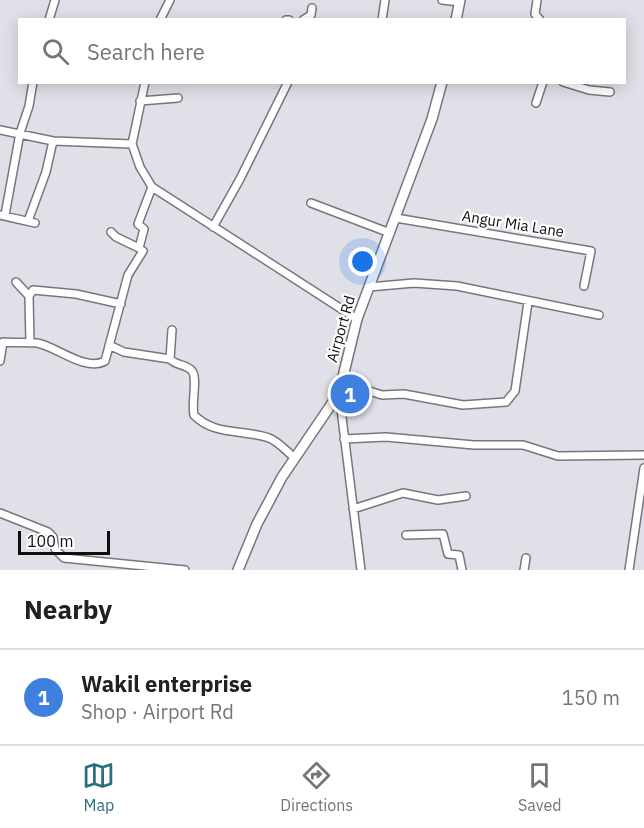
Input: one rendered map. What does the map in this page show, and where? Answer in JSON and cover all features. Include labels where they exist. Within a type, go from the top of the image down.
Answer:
[{"type":"main road","points":[[456,18],[460,1]]},
{"type":"main road","name":"Airport Rd","points":[[238,570],[257,524],[282,477],[339,393],[357,319],[432,119],[441,84]]},
{"type":"street","points":[[50,18],[55,0]]},
{"type":"street","points":[[161,18],[170,0]]},
{"type":"street","points":[[382,18],[385,0]]},
{"type":"street","points":[[442,0],[460,1]]},
{"type":"street","points":[[537,0],[535,14],[538,18]]},
{"type":"street","points":[[307,18],[312,15],[312,8]]},
{"type":"street","points":[[33,84],[3,215],[31,222],[53,141]]},
{"type":"street","points":[[144,84],[132,144],[140,167],[152,187],[357,319]]},
{"type":"street","points":[[213,227],[240,179],[287,84]]},
{"type":"street","points":[[536,103],[542,84]]},
{"type":"street","points":[[570,84],[589,90],[610,92]]},
{"type":"street","points":[[140,101],[178,98]]},
{"type":"street","points":[[0,130],[53,141],[132,144]]},
{"type":"street","points":[[139,248],[144,230],[138,224],[152,187]]},
{"type":"street","points":[[310,203],[390,233]]},
{"type":"street","name":"Angur Mia Lane","points":[[396,218],[591,251],[584,286]]},
{"type":"street","points":[[0,361],[2,342],[39,344],[79,360],[99,363],[105,361],[128,275],[143,252],[111,232]]},
{"type":"street","points":[[16,282],[29,296]]},
{"type":"street","points":[[369,287],[414,283],[456,286],[599,315]]},
{"type":"street","points":[[30,343],[29,296],[33,290],[52,291],[121,304]]},
{"type":"street","points":[[341,382],[382,395],[404,394],[463,405],[506,402],[515,391],[528,302]]},
{"type":"street","points":[[170,360],[172,330]]},
{"type":"street","points":[[109,345],[124,352],[170,360],[174,364],[193,371],[192,411],[198,420],[206,425],[228,431],[270,438],[295,458]]},
{"type":"street","points":[[339,393],[361,570]]},
{"type":"street","points":[[344,439],[386,437],[474,445],[523,445],[558,456],[644,455]]},
{"type":"street","points":[[630,570],[644,468]]},
{"type":"street","points":[[353,509],[403,493],[438,500],[466,496]]},
{"type":"street","points":[[0,513],[48,532],[53,537],[55,549],[64,558],[185,570]]},
{"type":"street","points":[[406,535],[443,534],[447,554],[459,555],[462,570]]},
{"type":"street","points":[[524,570],[526,558]]},
{"type":"place","name":"Wakil enterprise","points":[[350,394]]}]
